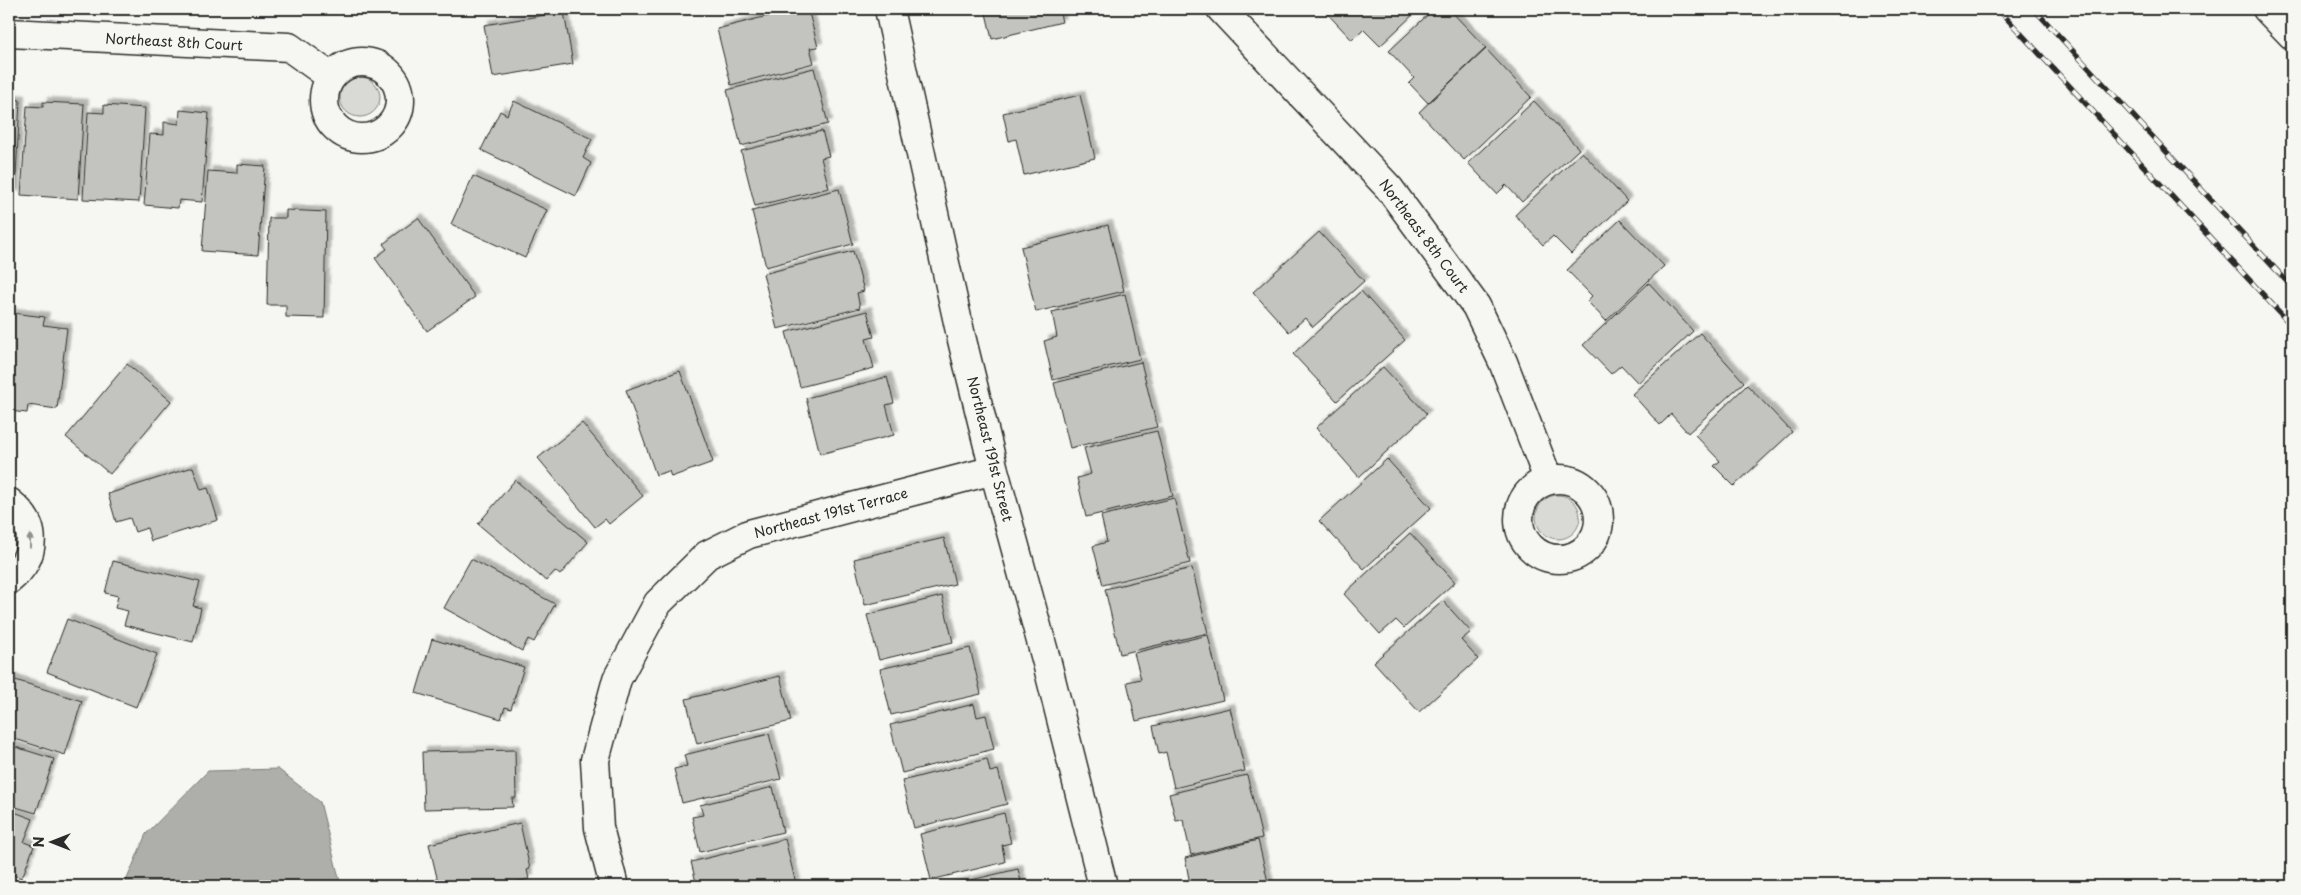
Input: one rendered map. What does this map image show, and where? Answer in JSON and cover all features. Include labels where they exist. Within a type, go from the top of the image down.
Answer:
[{"type":"main road","name":"Northeast 191st Street","points":[[889,9],[994,470],[1047,663],[1103,886]]},
{"type":"main road","name":"Northeast 8th Court","points":[[1221,9],[1389,188],[1476,306],[1502,362],[1548,479]]},
{"type":"main road","points":[[2267,9],[2292,35]]},
{"type":"main road","name":"Northeast 8th Court","points":[[9,33],[289,47],[331,77]]},
{"type":"main road","name":"Northeast 191st Terrace","points":[[614,886],[599,828],[595,760],[617,680],[658,603],[707,555],[749,534],[994,470]]},
{"type":"main road","points":[[9,502],[21,513],[29,526],[31,542],[28,557],[20,571],[9,580]]},
{"type":"shaded area","points":[[364,77],[371,80],[377,86],[380,97],[379,105],[371,114],[364,117],[356,117],[349,114],[341,105],[340,93],[343,86],[352,78]]},
{"type":"shaded area","points":[[1558,495],[1570,499],[1576,505],[1580,517],[1576,529],[1570,535],[1558,539],[1546,535],[1540,529],[1536,517],[1540,505],[1546,499]]},
{"type":"shaded area","points":[[278,769],[320,802],[341,886],[124,886],[146,834],[208,771]]},
{"type":"building","points":[[795,9],[808,9],[818,47],[810,48],[814,63],[731,85],[717,29]]},
{"type":"building","points":[[985,9],[1059,9],[1062,22],[992,39]]},
{"type":"building","points":[[1323,9],[1419,9],[1380,46],[1363,29],[1352,40]]},
{"type":"building","points":[[1434,9],[1449,9],[1486,48],[1428,103],[1409,83],[1414,78],[1389,51]]},
{"type":"building","points":[[564,12],[573,64],[493,77],[484,25]]},
{"type":"building","points":[[1486,49],[1531,97],[1464,160],[1419,112]]},
{"type":"building","points":[[814,68],[828,124],[741,146],[727,90]]},
{"type":"building","points":[[1080,95],[1095,158],[1024,175],[1016,139],[1009,141],[1003,113]]},
{"type":"building","points":[[9,99],[20,100],[15,195],[9,194]]},
{"type":"building","points":[[514,101],[592,139],[583,158],[591,163],[576,196],[481,150],[500,111],[507,115]]},
{"type":"building","points":[[1534,101],[1579,149],[1522,202],[1506,185],[1497,194],[1468,163]]},
{"type":"building","points":[[43,102],[84,104],[78,199],[21,195],[27,106],[43,107]]},
{"type":"building","points":[[104,105],[145,108],[139,202],[83,199],[88,112],[104,113]]},
{"type":"building","points":[[180,110],[209,113],[202,202],[179,200],[178,208],[144,205],[150,134],[164,135],[164,122],[179,124]]},
{"type":"building","points":[[822,131],[829,156],[821,158],[829,188],[755,206],[741,151]]},
{"type":"building","points":[[1582,152],[1627,201],[1571,254],[1553,236],[1543,245],[1515,215]]},
{"type":"building","points":[[237,164],[265,166],[258,255],[202,251],[208,171],[237,173]]},
{"type":"building","points":[[473,176],[547,210],[525,258],[451,224]]},
{"type":"building","points":[[839,189],[853,244],[766,267],[752,211]]},
{"type":"building","points":[[286,210],[326,212],[324,318],[286,317],[286,305],[267,305],[269,218],[286,218]]},
{"type":"building","points":[[418,218],[475,297],[427,331],[375,258],[387,249],[383,244]]},
{"type":"building","points":[[1620,220],[1664,266],[1606,321],[1587,301],[1592,296],[1567,270]]},
{"type":"building","points":[[1108,225],[1124,291],[1036,312],[1021,247]]},
{"type":"building","points":[[1319,232],[1364,281],[1313,327],[1305,318],[1289,332],[1253,292]]},
{"type":"building","points":[[853,251],[864,291],[857,293],[860,308],[777,329],[763,274]]},
{"type":"building","points":[[1649,283],[1693,331],[1638,383],[1621,365],[1611,374],[1583,345]]},
{"type":"building","points":[[1361,291],[1405,340],[1337,401],[1293,354]]},
{"type":"building","points":[[1125,294],[1140,359],[1053,380],[1044,341],[1057,337],[1052,312]]},
{"type":"building","points":[[867,311],[874,337],[866,339],[874,368],[800,387],[786,332]]},
{"type":"building","points":[[12,313],[45,317],[43,325],[67,328],[57,409],[28,405],[27,413],[9,411],[9,335]]},
{"type":"building","points":[[1700,333],[1744,382],[1688,433],[1671,414],[1660,425],[1632,394]]},
{"type":"building","points":[[1141,362],[1157,427],[1070,448],[1054,383]]},
{"type":"building","points":[[127,364],[171,401],[110,474],[66,437]]},
{"type":"building","points":[[1383,367],[1427,414],[1359,477],[1316,428]]},
{"type":"building","points":[[680,371],[713,462],[671,477],[669,471],[656,475],[626,390]]},
{"type":"building","points":[[887,377],[894,403],[886,405],[894,435],[820,454],[806,398]]},
{"type":"building","points":[[1747,385],[1792,432],[1734,486],[1714,466],[1720,461],[1695,435]]},
{"type":"building","points":[[582,423],[643,496],[609,524],[605,519],[595,527],[538,458]]},
{"type":"building","points":[[1157,431],[1173,496],[1086,517],[1077,478],[1091,474],[1084,448]]},
{"type":"building","points":[[1387,459],[1431,508],[1364,569],[1319,521]]},
{"type":"building","points":[[193,467],[201,490],[208,488],[218,520],[151,541],[147,528],[135,532],[130,518],[116,522],[108,494]]},
{"type":"building","points":[[515,480],[588,542],[560,575],[555,571],[546,581],[478,524]]},
{"type":"building","points":[[1174,498],[1190,563],[1103,585],[1093,546],[1107,542],[1101,516]]},
{"type":"building","points":[[1410,533],[1455,582],[1404,628],[1396,620],[1380,634],[1344,594]]},
{"type":"building","points":[[944,538],[955,584],[865,605],[854,559]]},
{"type":"building","points":[[471,559],[555,604],[534,642],[528,639],[522,651],[444,608]]},
{"type":"building","points":[[113,561],[200,582],[193,606],[201,608],[193,642],[124,625],[128,611],[115,608],[118,596],[105,593]]},
{"type":"building","points":[[1192,568],[1208,633],[1120,654],[1105,589]]},
{"type":"building","points":[[942,596],[953,642],[879,660],[867,615]]},
{"type":"building","points":[[1443,601],[1471,632],[1461,640],[1478,659],[1419,712],[1374,662]]},
{"type":"building","points":[[67,619],[157,654],[136,707],[47,672]]},
{"type":"building","points":[[1208,635],[1223,700],[1136,721],[1127,682],[1141,679],[1134,653]]},
{"type":"building","points":[[432,639],[524,667],[511,709],[505,707],[501,719],[416,693]]},
{"type":"building","points":[[970,648],[981,694],[891,715],[880,669]]},
{"type":"building","points":[[780,676],[791,721],[697,744],[686,699]]},
{"type":"building","points":[[9,678],[82,701],[65,755],[9,737]]},
{"type":"building","points":[[974,704],[977,717],[986,715],[994,749],[902,773],[890,725]]},
{"type":"building","points":[[1230,708],[1245,771],[1174,788],[1166,752],[1159,754],[1153,726]]},
{"type":"building","points":[[769,734],[781,779],[682,803],[674,769],[687,766],[684,755]]},
{"type":"building","points":[[9,745],[54,759],[36,813],[9,805]]},
{"type":"building","points":[[515,750],[516,798],[512,798],[513,807],[424,809],[422,752]]},
{"type":"building","points":[[987,759],[990,772],[998,770],[1007,804],[914,828],[902,781]]},
{"type":"building","points":[[1247,775],[1262,838],[1191,855],[1183,820],[1176,821],[1169,794]]},
{"type":"building","points":[[773,787],[783,832],[700,852],[692,817],[703,815],[700,805]]},
{"type":"building","points":[[9,810],[33,819],[24,842],[34,846],[22,878],[9,874]]},
{"type":"building","points":[[1004,813],[1011,843],[1002,845],[1005,862],[931,880],[920,834]]},
{"type":"building","points":[[520,823],[530,869],[527,870],[529,879],[499,886],[439,886],[429,844]]},
{"type":"building","points":[[785,839],[796,884],[785,886],[697,886],[691,862]]},
{"type":"building","points":[[1258,840],[1269,886],[1180,886],[1190,884],[1185,858]]},
{"type":"building","points":[[1018,869],[1022,886],[946,886]]},
{"type":"railway","points":[[1998,9],[2292,326]]},
{"type":"railway","points":[[2034,9],[2292,287]]}]
